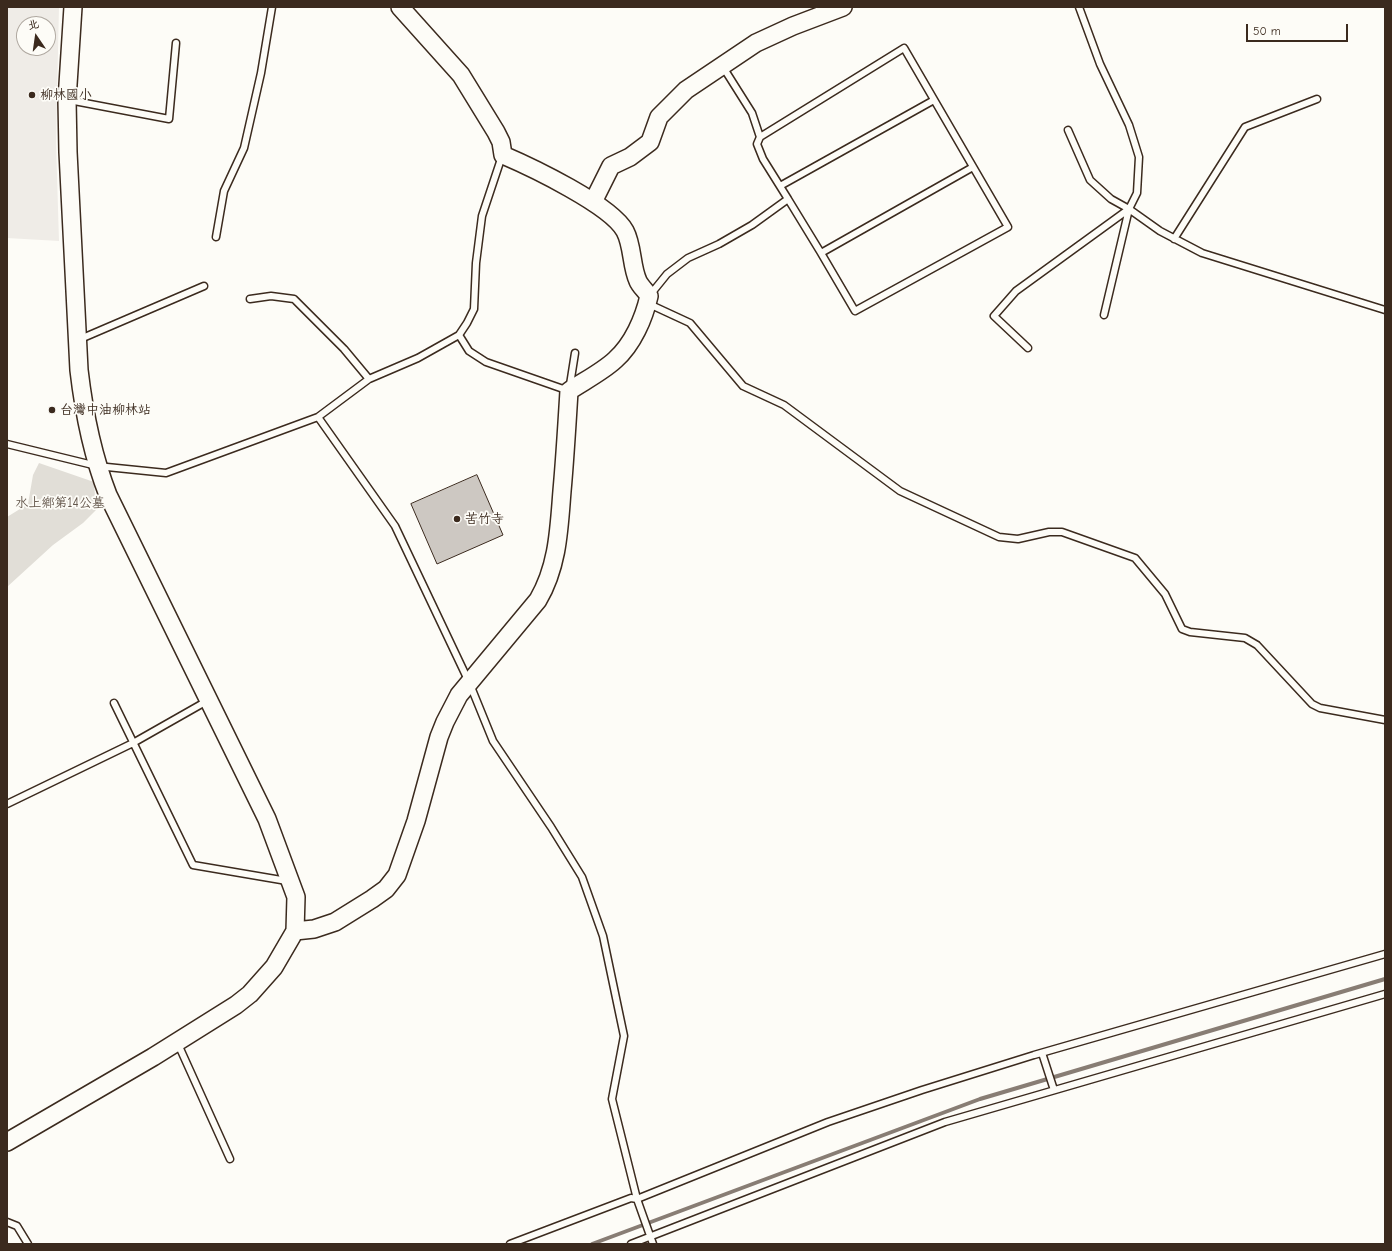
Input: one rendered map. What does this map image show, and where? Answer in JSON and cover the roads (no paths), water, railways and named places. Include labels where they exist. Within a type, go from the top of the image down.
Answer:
[{"type":"street","points":[[7,1142],[177,1042],[250,994],[274,967],[296,931],[296,896],[267,819],[108,495],[97,466],[82,399],[68,152],[67,100],[73,7]]},
{"type":"street","points":[[296,931],[314,929],[335,922],[386,889],[398,875],[418,813],[439,737],[459,695],[538,600],[547,584],[555,560],[559,531],[570,391],[615,360],[626,348],[646,313],[648,299],[638,282],[626,232],[620,223],[593,202],[531,166],[502,155],[501,142],[496,132],[461,75],[400,7]]},
{"type":"street","points":[[593,202],[611,166],[630,157],[650,142],[653,129],[663,112],[686,90],[756,43],[793,26],[843,7]]},
{"type":"lane","points":[[216,237],[224,191],[244,148],[272,7]]},
{"type":"lane","points":[[1079,7],[1100,64],[1129,125],[1139,157],[1137,193],[1130,209],[1104,315]]},
{"type":"lane","points":[[67,100],[169,119],[176,43]]},
{"type":"lane","points":[[904,48],[934,100],[1008,227],[856,311],[761,154],[757,144],[760,137],[904,48]]},
{"type":"lane","points":[[722,65],[752,113],[760,137]]},
{"type":"lane","points":[[1174,239],[1245,127],[1317,99]]},
{"type":"lane","points":[[780,186],[934,100]]},
{"type":"lane","points":[[1068,130],[1090,180],[1111,199],[1130,209],[1160,231],[1174,239],[1202,253],[1385,310]]},
{"type":"lane","points":[[7,444],[97,466],[166,473],[318,417],[369,379],[418,358],[459,335],[474,309],[476,263],[482,216],[502,155]]},
{"type":"lane","points":[[821,253],[973,168]]},
{"type":"lane","points":[[788,199],[752,225],[719,244],[688,258],[667,274],[648,299],[690,324],[743,386],[784,405],[900,491],[999,537],[1018,539],[1049,532],[1062,532],[1135,558],[1165,594],[1182,629],[1190,632],[1245,638],[1257,645],[1312,704],[1320,708],[1385,720]]},
{"type":"lane","points":[[1028,348],[994,316],[1016,292],[1130,209]]},
{"type":"lane","points":[[78,340],[204,286]]},
{"type":"lane","points":[[250,300],[271,296],[294,299],[344,349],[369,379]]},
{"type":"lane","points":[[459,335],[469,351],[486,362],[570,391],[575,353]]},
{"type":"lane","points":[[318,417],[395,526],[469,682],[493,741],[551,826],[582,878],[603,936],[624,1036],[612,1099],[636,1199],[653,1244]]},
{"type":"lane","points":[[7,804],[133,743],[209,700]]},
{"type":"lane","points":[[114,703],[193,865],[291,882]]},
{"type":"lane","points":[[510,1244],[631,1198],[636,1199],[828,1122],[922,1090],[1042,1053],[1385,954]]},
{"type":"lane","points":[[631,1244],[650,1235],[945,1122],[1385,994]]},
{"type":"lane","points":[[177,1042],[230,1159]]},
{"type":"lane","points":[[1042,1053],[1054,1090]]},
{"type":"lane","points":[[7,1222],[17,1226],[28,1244]]},
{"type":"waterway","points":[[592,1244],[980,1099],[1385,979]]},
{"type":"place","name":"柳林國小","points":[[32,95]]},
{"type":"place","name":"台灣中油柳林站","points":[[52,410]]},
{"type":"place","name":"苦竹寺","points":[[457,519]]},
{"type":"park label","name":"水上鄉第14公墓","points":[[60,503]]}]
